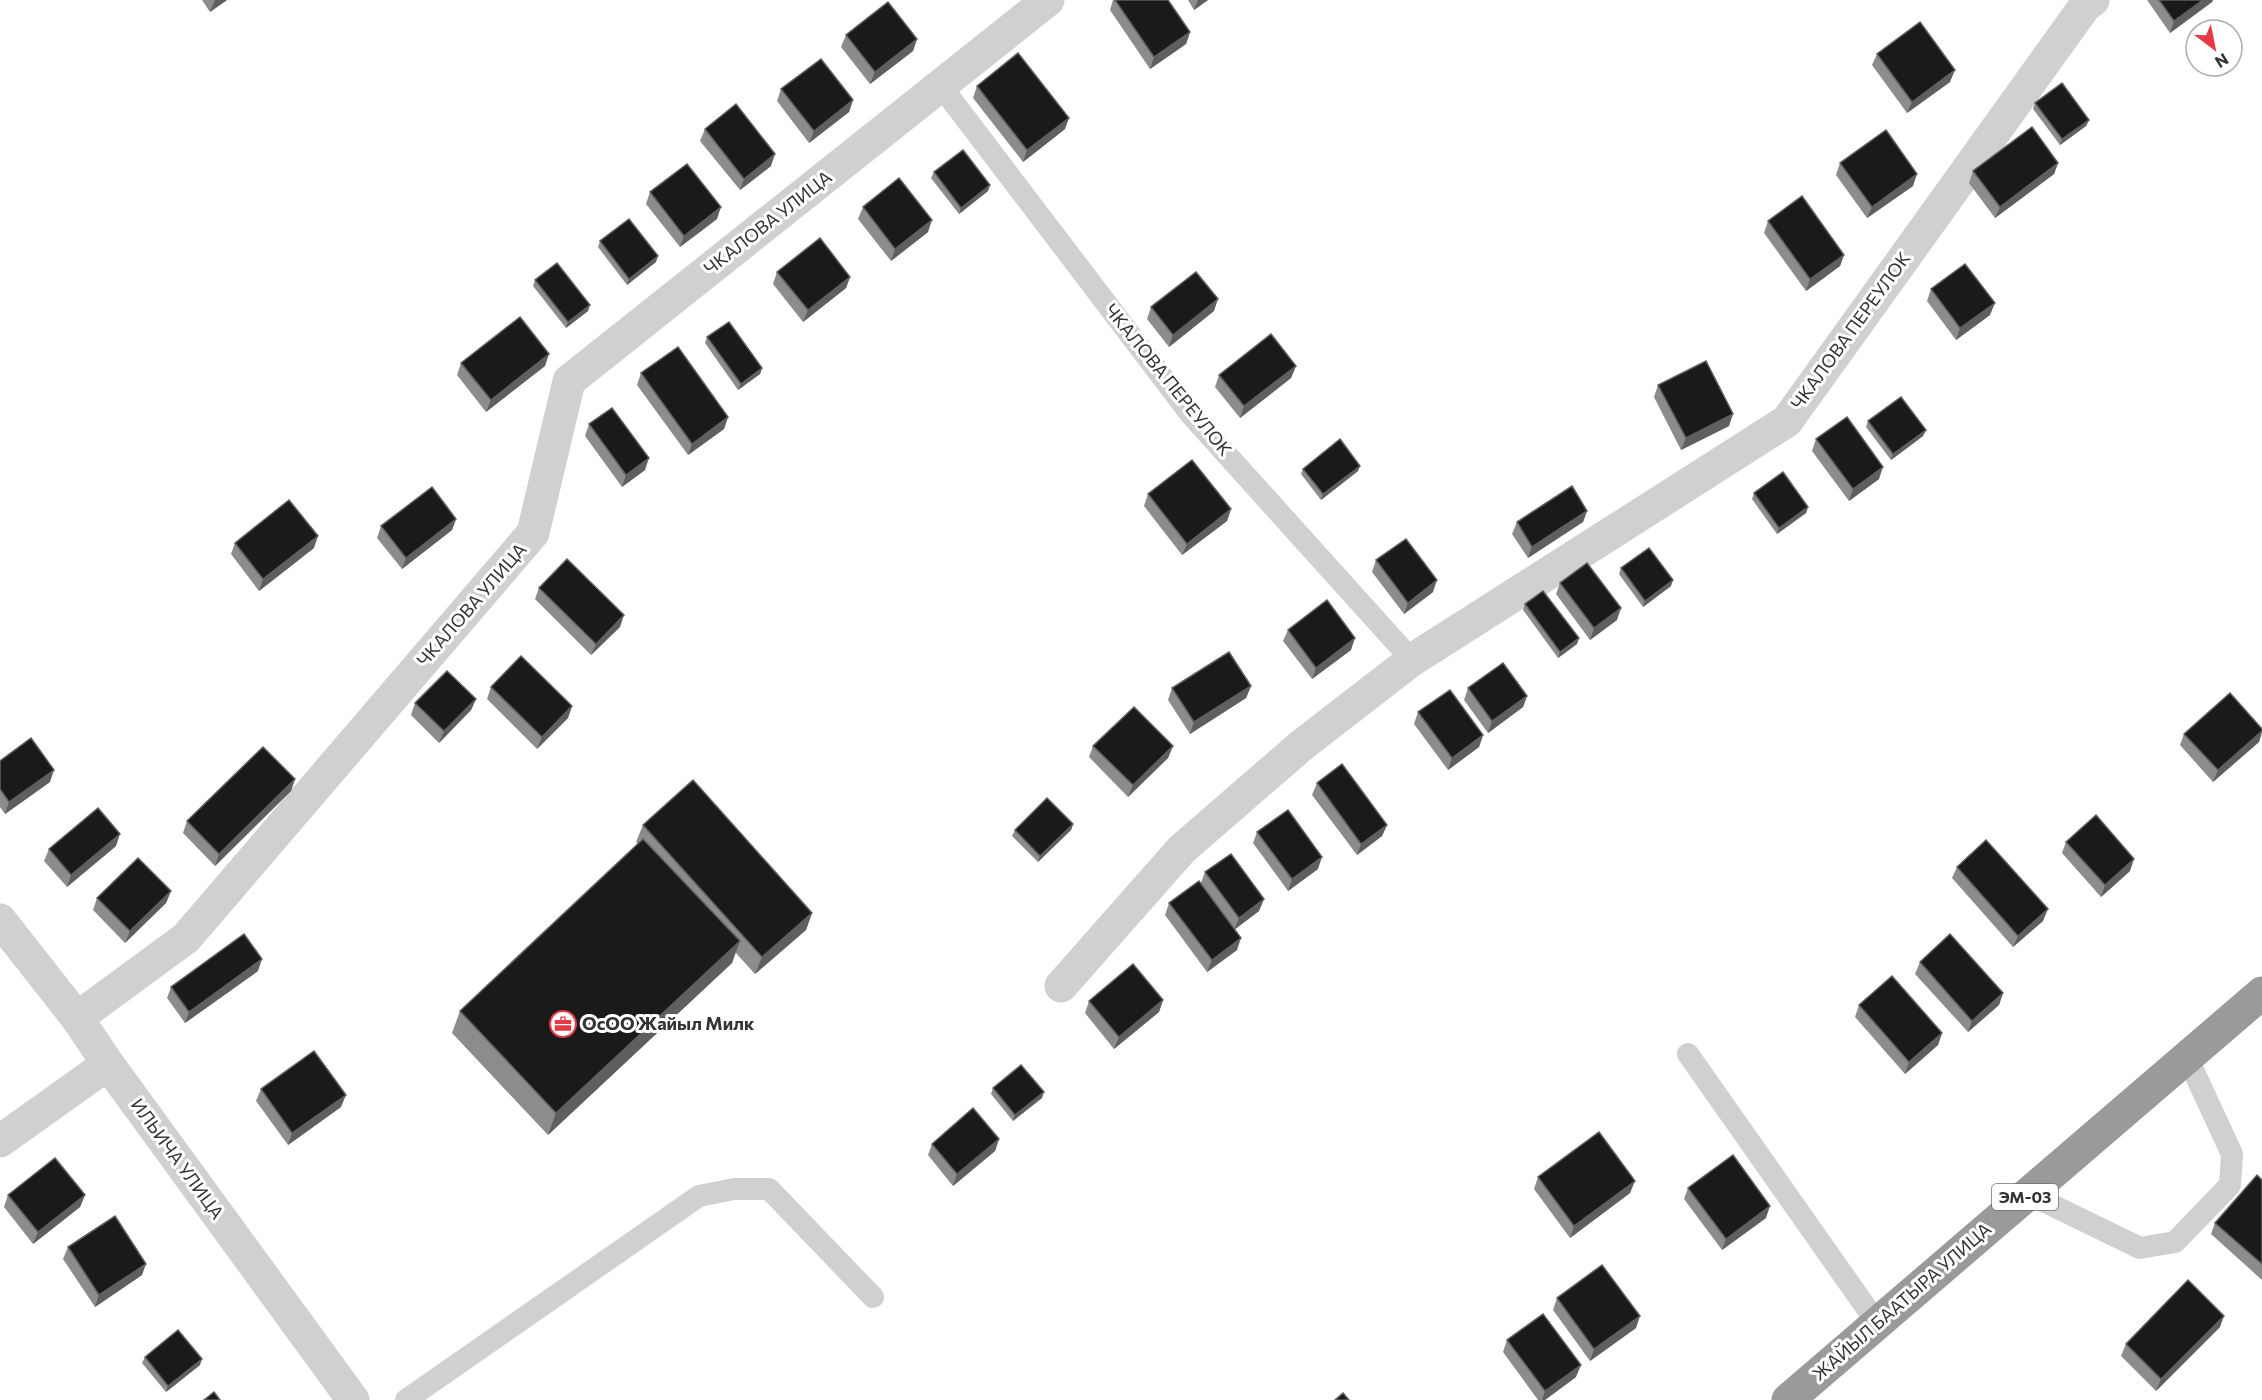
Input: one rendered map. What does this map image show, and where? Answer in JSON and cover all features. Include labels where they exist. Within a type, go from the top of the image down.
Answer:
[{"type":"highway","name":"ЖАЙЫЛ БААТЫРА УЛИЦА","points":[[1794,1398],[1877,1323],[2262,993]]},
{"type":"street","name":"ЧКАЛОВА УЛИЦА","points":[[77,1018],[186,938],[533,533],[569,381],[1048,0]]},
{"type":"street","name":"ЧКАЛОВА ПЕРЕУЛОК","points":[[1061,986],[1182,849],[1302,745],[1412,660],[1787,421],[2085,6],[2093,0]]},
{"type":"street","name":"ИЛЬИЧА УЛИЦА","points":[[0,920],[77,1018],[108,1064],[353,1400]]},
{"type":"street","points":[[0,1141],[108,1064]]},
{"type":"lane","name":"ЧКАЛОВА ПЕРЕУЛОК","points":[[941,87],[1192,416],[1412,660]]},
{"type":"lane","points":[[1688,1054],[1877,1323]]},
{"type":"lane","points":[[2029,1194],[2140,1248],[2175,1242],[2230,1185],[2232,1154],[2187,1058]]},
{"type":"lane","points":[[406,1400],[699,1196],[734,1189],[770,1189],[873,1297]]},
{"type":"building","points":[[1115,0],[1168,0],[1190,32],[1154,57]]},
{"type":"building","points":[[2159,0],[2203,0],[2174,21]]},
{"type":"building","points":[[888,2],[917,39],[875,72],[846,35]]},
{"type":"building","points":[[1920,22],[1955,70],[1912,102],[1877,54]]},
{"type":"building","points":[[1018,53],[1069,118],[1027,150],[977,86]]},
{"type":"building","points":[[821,59],[853,100],[814,131],[781,89]]},
{"type":"building","points":[[2062,83],[2089,120],[2062,139],[2035,103]]},
{"type":"building","points":[[736,104],[775,154],[744,179],[705,129]]},
{"type":"building","points":[[2032,127],[2058,163],[2000,207],[1973,171]]},
{"type":"building","points":[[1886,130],[1917,174],[1872,207],[1840,163]]},
{"type":"building","points":[[963,150],[990,185],[961,208],[934,172]]},
{"type":"building","points":[[687,164],[721,207],[684,236],[650,192]]},
{"type":"building","points":[[899,178],[932,220],[895,249],[863,207]]},
{"type":"building","points":[[1802,196],[1844,255],[1810,279],[1768,221]]},
{"type":"building","points":[[629,219],[658,256],[629,279],[600,241]]},
{"type":"building","points":[[820,238],[850,277],[808,310],[777,272]]},
{"type":"building","points":[[557,263],[590,305],[568,322],[535,280]]},
{"type":"building","points":[[1965,264],[1995,303],[1960,328],[1931,289]]},
{"type":"building","points":[[1196,272],[1218,299],[1173,335],[1151,307]]},
{"type":"building","points":[[520,317],[549,354],[491,400],[461,363]]},
{"type":"building","points":[[729,322],[762,368],[741,384],[707,337]]},
{"type":"building","points":[[1271,334],[1296,366],[1244,406],[1219,375]]},
{"type":"building","points":[[678,347],[728,417],[692,444],[641,373]]},
{"type":"building","points":[[1706,361],[1733,414],[1686,438],[1658,385]]},
{"type":"building","points":[[1901,397],[1926,430],[1893,454],[1868,421]]},
{"type":"building","points":[[612,408],[649,458],[626,475],[589,424]]},
{"type":"building","points":[[1847,417],[1883,467],[1853,489],[1816,439]]},
{"type":"building","points":[[1340,439],[1360,466],[1323,494],[1303,469]]},
{"type":"building","points":[[1192,460],[1231,509],[1187,544],[1148,494]]},
{"type":"building","points":[[1783,472],[1808,507],[1779,528],[1754,493]]},
{"type":"building","points":[[1572,486],[1587,511],[1532,547],[1517,522]]},
{"type":"building","points":[[432,487],[456,519],[406,558],[381,526]]},
{"type":"building","points":[[289,500],[318,536],[263,579],[235,543]]},
{"type":"building","points":[[1406,539],[1437,580],[1408,603],[1376,560]]},
{"type":"building","points":[[1649,548],[1673,580],[1645,601],[1621,568]]},
{"type":"building","points":[[567,559],[624,615],[596,644],[539,588]]},
{"type":"building","points":[[1587,563],[1621,608],[1594,628],[1560,583]]},
{"type":"building","points":[[1543,591],[1579,638],[1560,652],[1525,604]]},
{"type":"building","points":[[1327,600],[1355,638],[1316,668],[1288,630]]},
{"type":"building","points":[[1229,652],[1251,686],[1194,722],[1172,688]]},
{"type":"building","points":[[521,656],[572,706],[542,737],[491,687]]},
{"type":"building","points":[[1503,663],[1527,696],[1492,721],[1468,688]]},
{"type":"building","points":[[447,671],[476,699],[444,731],[415,703]]},
{"type":"building","points":[[1450,690],[1483,735],[1452,758],[1418,712]]},
{"type":"building","points":[[2230,693],[2262,731],[2218,770],[2184,734]]},
{"type":"building","points":[[1134,707],[1173,746],[1133,785],[1093,746]]},
{"type":"building","points":[[31,738],[54,770],[9,802],[0,789],[0,761]]},
{"type":"building","points":[[263,747],[295,779],[219,854],[187,821]]},
{"type":"building","points":[[1342,764],[1387,825],[1361,844],[1317,783]]},
{"type":"building","points":[[693,780],[812,913],[762,957],[643,825]]},
{"type":"building","points":[[1047,798],[1073,824],[1040,856],[1015,830]]},
{"type":"building","points":[[98,808],[120,834],[71,875],[49,849]]},
{"type":"building","points":[[1288,810],[1322,857],[1292,879],[1257,832]]},
{"type":"building","points":[[2096,815],[2134,859],[2105,885],[2066,842]]},
{"type":"building","points":[[643,839],[740,941],[556,1113],[460,1011]]},
{"type":"building","points":[[1986,840],[2048,909],[2018,936],[1957,867]]},
{"type":"building","points":[[1231,854],[1264,899],[1239,918],[1205,872]]},
{"type":"building","points":[[138,858],[171,891],[130,931],[97,898]]},
{"type":"building","points":[[1199,881],[1241,938],[1212,960],[1169,903]]},
{"type":"building","points":[[244,934],[262,959],[189,1012],[171,987]]},
{"type":"building","points":[[1950,934],[2003,993],[1972,1021],[1920,962]]},
{"type":"building","points":[[1133,964],[1163,1000],[1119,1037],[1089,1001]]},
{"type":"building","points":[[1892,976],[1942,1033],[1909,1062],[1859,1005]]},
{"type":"building","points":[[314,1051],[346,1095],[292,1133],[261,1089]]},
{"type":"building","points":[[1021,1065],[1044,1092],[1015,1115],[993,1088]]},
{"type":"building","points":[[973,1108],[999,1139],[957,1174],[932,1144]]},
{"type":"building","points":[[1599,1132],[1635,1181],[1574,1226],[1538,1177]]},
{"type":"building","points":[[1733,1155],[1770,1206],[1726,1239],[1688,1188]]},
{"type":"building","points":[[55,1158],[85,1195],[38,1232],[8,1195]]},
{"type":"building","points":[[2257,1175],[2262,1180],[2262,1264],[2215,1223]]},
{"type":"building","points":[[115,1216],[146,1264],[99,1295],[68,1247]]},
{"type":"building","points":[[1602,1265],[1640,1316],[1594,1349],[1557,1298]]},
{"type":"building","points":[[2188,1280],[2224,1316],[2161,1379],[2126,1344]]},
{"type":"building","points":[[1543,1314],[1581,1365],[1545,1391],[1507,1340]]},
{"type":"building","points":[[178,1330],[202,1359],[168,1386],[145,1357]]},
{"type":"building","points":[[214,1392],[220,1400],[204,1400]]},
{"type":"building","points":[[1343,1393],[1349,1400],[1335,1400]]},
{"type":"place","name":"ОсОО Жайыл Милк","points":[[563,1024]]}]
